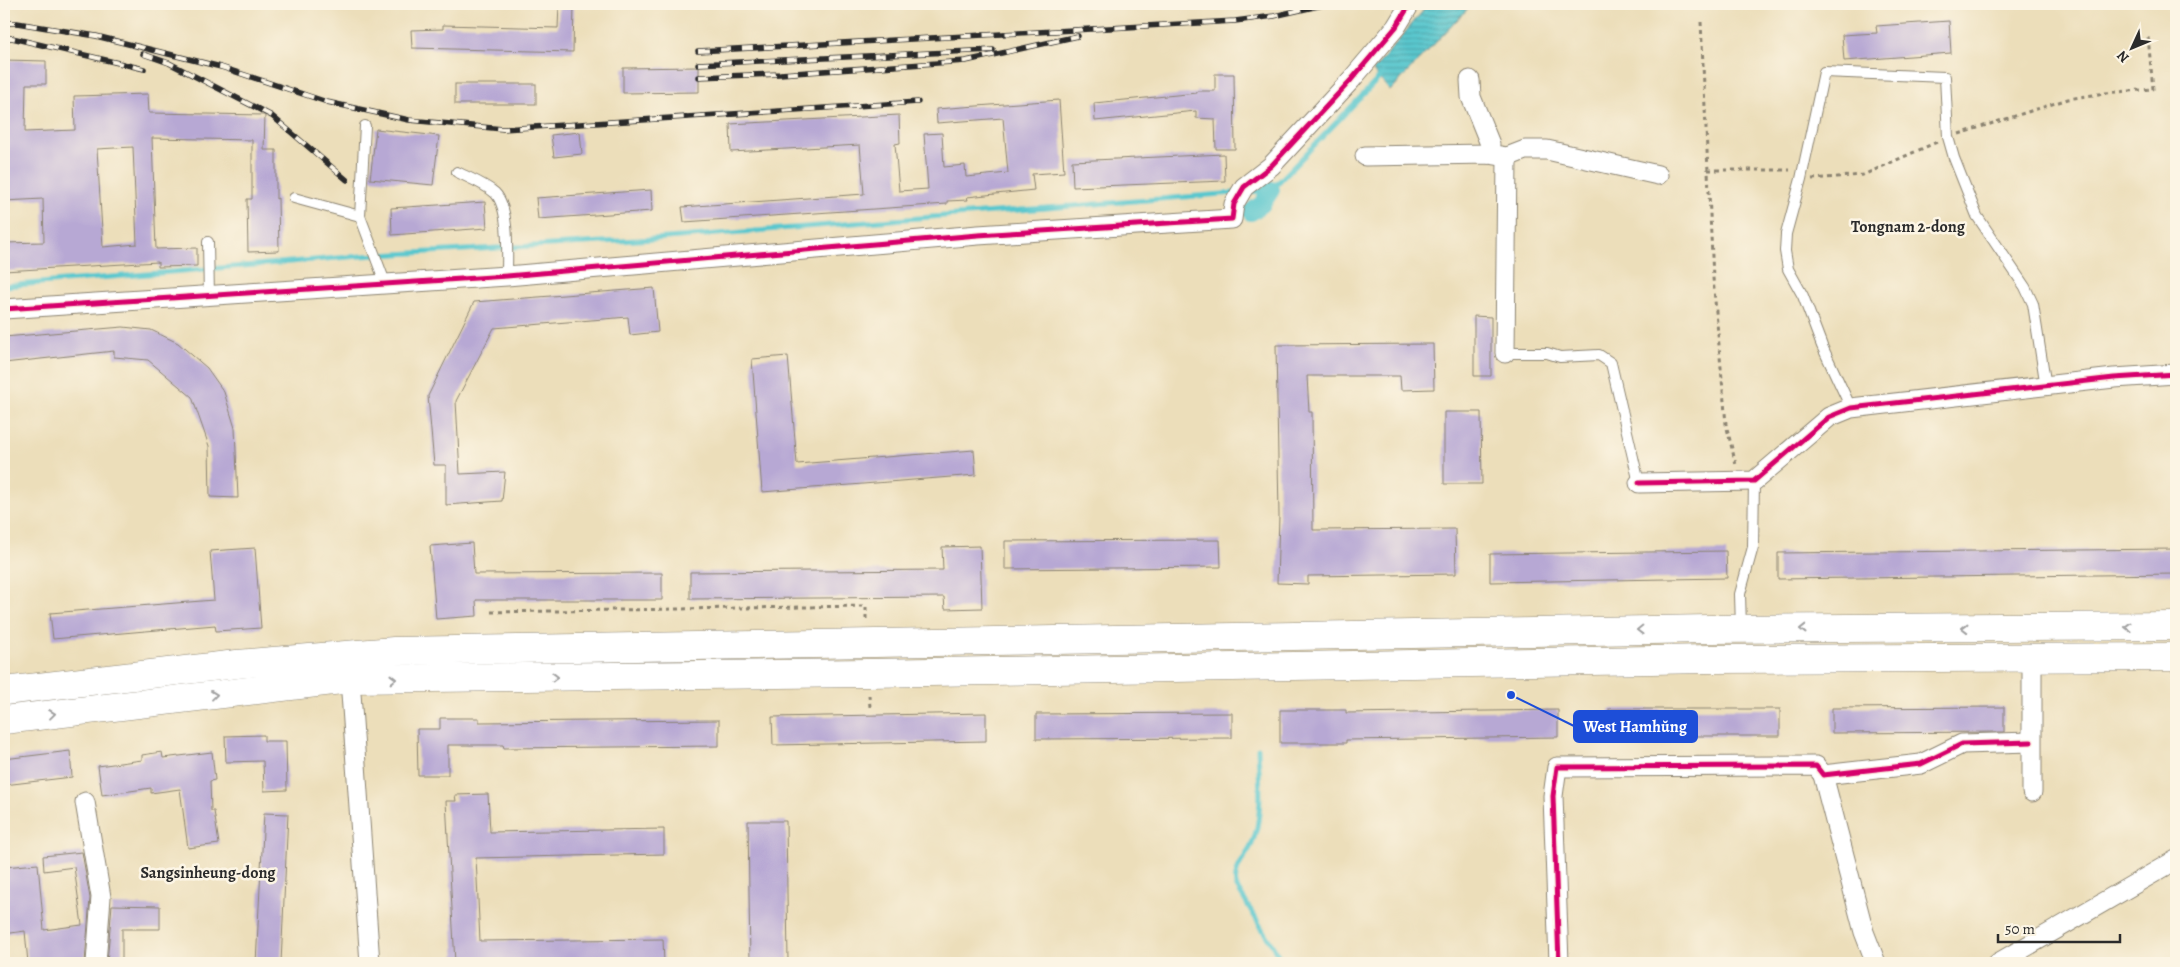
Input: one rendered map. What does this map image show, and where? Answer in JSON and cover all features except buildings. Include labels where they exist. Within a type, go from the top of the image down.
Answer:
[{"type":"main road","points":[[1710,644],[1742,629],[2176,626]]},
{"type":"main road","points":[[4,691],[237,664],[868,673],[1710,644],[2032,658],[2176,658]]},
{"type":"main road","points":[[4,720],[347,667]]},
{"type":"street","points":[[4,309],[385,280],[507,268],[978,234],[1232,219],[1234,204],[1244,186],[1271,166],[1339,93],[1396,27],[1410,4]]},
{"type":"street","points":[[1470,80],[1471,97],[1490,144],[1498,156],[1505,353]]},
{"type":"street","points":[[1364,156],[1498,156],[1525,150],[1547,150],[1658,175]]},
{"type":"street","points":[[1639,483],[1747,481],[1829,417],[1851,408],[2114,378],[2176,374]]},
{"type":"street","points":[[2032,658],[2032,792]]},
{"type":"street","points":[[347,667],[370,963]]},
{"type":"street","points":[[1822,775],[1921,764],[1962,744],[2031,742]]},
{"type":"street","points":[[1559,963],[1553,796],[1557,767],[1816,766],[1822,775],[1864,932],[1876,963]]},
{"type":"street","points":[[85,802],[101,897],[96,963]]},
{"type":"street","points":[[1998,963],[2176,860]]},
{"type":"lane","points":[[1851,408],[1822,346],[1803,296],[1788,269],[1786,251],[1786,234],[1802,175],[1824,72],[1945,77],[1948,137],[1977,216],[2025,287],[2032,304],[2046,387]]},
{"type":"lane","points":[[365,126],[360,216],[385,280]]},
{"type":"lane","points":[[457,172],[495,193],[502,207],[507,238],[507,268]]},
{"type":"lane","points":[[294,198],[360,216]]},
{"type":"lane","points":[[208,242],[208,292]]},
{"type":"lane","points":[[1505,353],[1547,353],[1560,357],[1599,355],[1611,363],[1639,483]]},
{"type":"lane","points":[[1742,629],[1740,594],[1753,547],[1747,481]]},
{"type":"path","points":[[1701,22],[1712,278],[1726,424],[1747,481]]},
{"type":"path","points":[[1708,170],[1778,169],[1802,175],[1863,175],[1948,137],[2068,99],[2105,92],[2153,89],[2148,38]]},
{"type":"path","points":[[491,612],[866,606]]},
{"type":"water","points":[[1427,4],[1472,4],[1390,91],[1373,71]]},
{"type":"waterway","points":[[1248,192],[1271,190],[1383,74]]},
{"type":"waterway","points":[[1251,212],[1262,204],[1271,190]]},
{"type":"waterway","points":[[4,286],[361,256],[654,239],[1235,193]]},
{"type":"waterway","points":[[1258,748],[1260,797],[1258,821],[1252,844],[1236,874],[1236,886],[1283,963]]},
{"type":"railway","points":[[698,51],[1235,21],[1274,16],[1327,4]]},
{"type":"railway","points":[[4,23],[17,23],[96,36],[221,67],[327,102],[409,120],[503,129],[918,102]]},
{"type":"railway","points":[[699,77],[780,74],[966,61],[1078,36]]},
{"type":"railway","points":[[4,38],[12,38],[144,69]]},
{"type":"railway","points":[[698,64],[993,50]]},
{"type":"railway","points":[[143,54],[169,63],[272,116],[347,180]]},
{"type":"cycle path","points":[[4,309],[507,276],[978,235],[1232,219],[1234,204],[1244,187],[1271,166],[1351,80],[1396,27],[1410,4]]},
{"type":"cycle path","points":[[1639,483],[1754,481],[1829,417],[1851,408],[2114,378],[2176,374]]},
{"type":"cycle path","points":[[1559,963],[1553,796],[1557,767],[1816,766],[1823,775],[1921,764],[1962,744],[2031,742]]},
{"type":"place","name":"West Hamhŭng","points":[[1511,695]]},
{"type":"district","name":"Tongnam 2-dong","points":[[1908,227]]},
{"type":"district","name":"Sangsinheung-dong","points":[[208,873]]}]
